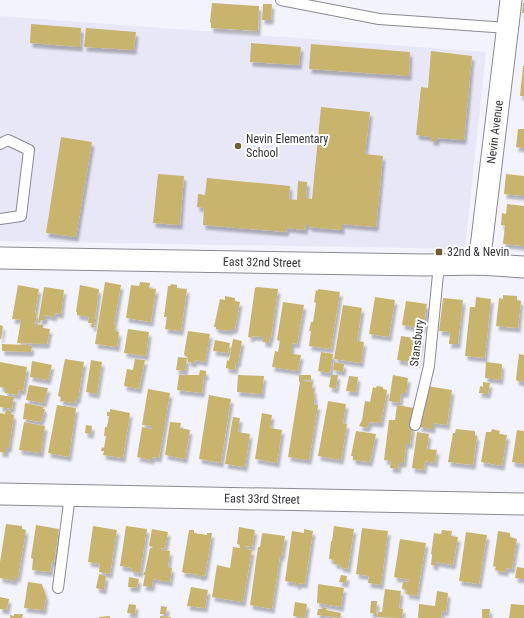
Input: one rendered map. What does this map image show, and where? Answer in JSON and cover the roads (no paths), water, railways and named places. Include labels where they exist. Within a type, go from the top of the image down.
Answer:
[{"type":"street","name":"Nevin Avenue","points":[[479,264],[516,29],[511,0]]},
{"type":"street","name":"East 32nd Street","points":[[0,258],[479,264],[524,267]]},
{"type":"street","name":"East 33rd Street","points":[[0,494],[524,504]]},
{"type":"lane","points":[[281,0],[379,19],[516,29]]},
{"type":"lane","points":[[0,144],[8,140],[29,150],[21,216],[0,219]]},
{"type":"lane","name":"Stansbury","points":[[415,425],[429,366],[439,264]]},
{"type":"lane","points":[[58,588],[70,495]]},
{"type":"place","name":"Nevin Elementary School","points":[[238,146]]},
{"type":"place","name":"32nd & Nevin","points":[[439,252]]}]
